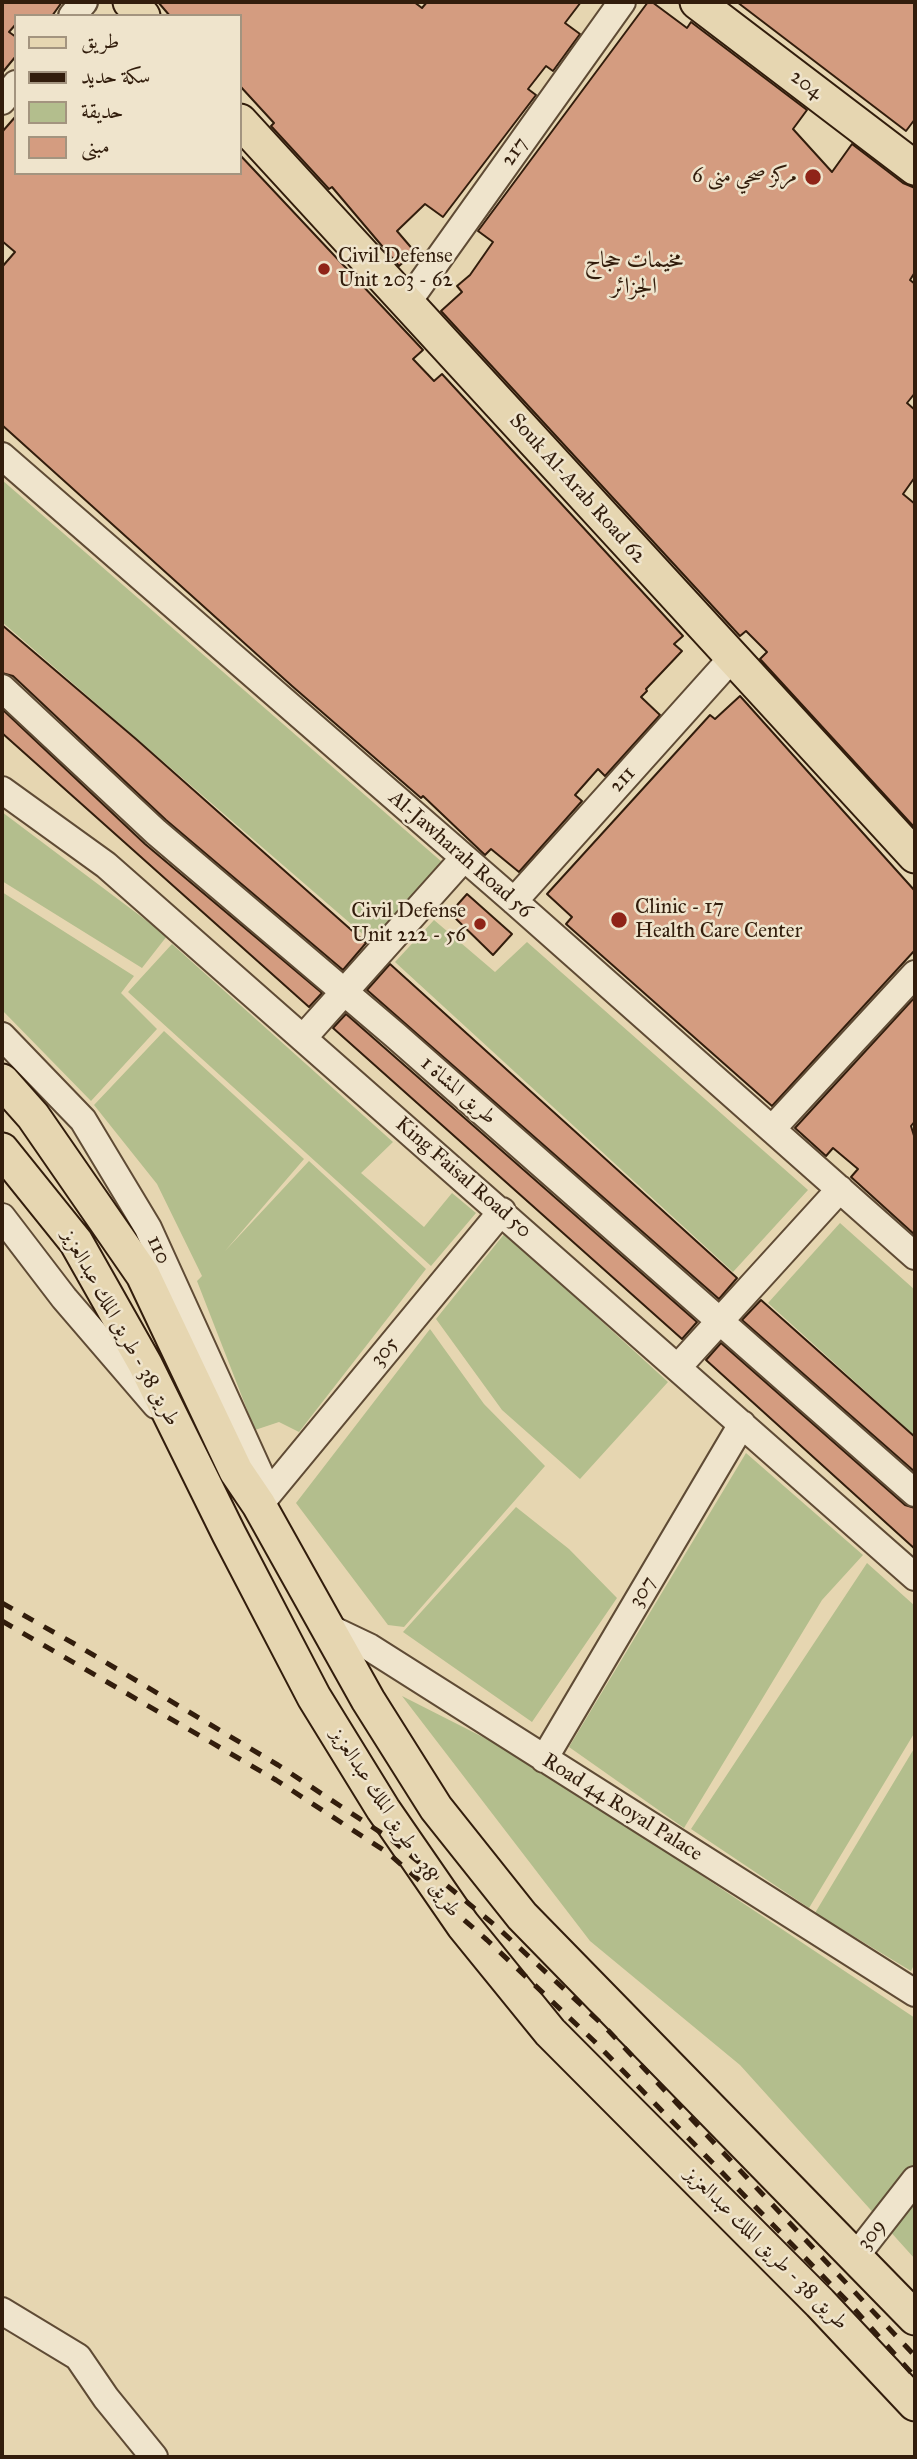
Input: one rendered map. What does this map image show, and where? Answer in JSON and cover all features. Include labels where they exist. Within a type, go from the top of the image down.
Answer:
[{"type":"main road","name":"204","points":[[697,2],[915,168]]},
{"type":"main road","name":"Souk Al-Arab Road 62","points":[[242,123],[915,856]]},
{"type":"main road","name":"طريق 38 - طريق الملك عبدالعزيز","points":[[2,1081],[33,1116],[143,1275],[236,1471],[264,1499],[327,1627],[368,1700],[436,1808],[522,1916],[915,2318]]},
{"type":"main road","name":"طريق 38 - طريق الملك عبدالعزيز","points":[[2,1150],[76,1242],[145,1364],[314,1697],[383,1809],[463,1925],[550,2032],[820,2303],[915,2404]]},
{"type":"street","name":"217","points":[[407,303],[622,2]]},
{"type":"street","points":[[2,101],[14,86]]},
{"type":"street","name":"Al-Jawharah Road 56","points":[[2,456],[514,901],[915,1256]]},
{"type":"street","name":"211","points":[[514,901],[732,658]]},
{"type":"street","name":"طريق المشاة 1","points":[[2,688],[156,832],[344,992],[915,1493]]},
{"type":"street","name":"King Faisal Road 50","points":[[2,790],[106,865],[915,1577]]},
{"type":"street","points":[[303,1038],[463,859]]},
{"type":"street","points":[[772,1129],[915,974]]},
{"type":"street","name":"110","points":[[2,1037],[83,1120],[148,1228],[264,1499]]},
{"type":"street","points":[[678,1367],[840,1189]]},
{"type":"street","name":"305","points":[[264,1499],[502,1212]]},
{"type":"street","points":[[2,1217],[64,1298],[177,1429]]},
{"type":"street","name":"307","points":[[544,1759],[742,1424]]},
{"type":"street","name":"Road 44 Royal Palace","points":[[327,1627],[369,1647],[915,1993]]},
{"type":"street","name":"309","points":[[855,2257],[915,2180]]},
{"type":"street","points":[[2,2311],[78,2357],[106,2398],[154,2457]]},
{"type":"green space","points":[[2,480],[442,862],[373,943],[2,622]]},
{"type":"green space","points":[[2,812],[167,936],[142,968],[2,881]]},
{"type":"green space","points":[[2,892],[134,976],[121,993],[157,1029],[91,1101],[2,1010]]},
{"type":"green space","points":[[434,920],[495,972],[527,942],[808,1190],[733,1272],[395,962]]},
{"type":"green space","points":[[172,944],[393,1142],[361,1173],[424,1227],[452,1193],[476,1213],[431,1266],[128,992]]},
{"type":"green space","points":[[164,1031],[304,1159],[225,1251],[309,1161],[426,1269],[299,1432],[279,1422],[255,1430],[197,1281],[202,1276],[157,1184],[94,1105]]},
{"type":"green space","points":[[840,1223],[915,1290],[915,1436],[768,1303]]},
{"type":"green space","points":[[505,1233],[668,1382],[580,1479],[502,1410],[436,1319]]},
{"type":"green space","points":[[430,1329],[484,1404],[545,1466],[404,1627],[388,1625],[296,1503]]},
{"type":"green space","points":[[746,1453],[863,1555],[822,1600],[684,1828],[569,1747]]},
{"type":"green space","points":[[516,1507],[569,1549],[617,1598],[532,1722],[403,1632]]},
{"type":"green space","points":[[867,1563],[915,1606],[915,1732],[809,1908],[691,1829]]},
{"type":"green space","points":[[402,1696],[530,1761],[915,2018],[915,2259],[740,2065],[590,1941]]},
{"type":"green space","points":[[915,1747],[915,1963],[911,1971],[815,1913]]},
{"type":"building","points":[[2,2],[62,2],[53,14],[14,14],[14,26],[9,32],[14,36],[14,58],[2,73]]},
{"type":"building","points":[[158,2],[414,2],[422,8],[427,2],[581,2],[565,23],[580,34],[553,71],[546,66],[528,89],[536,95],[443,217],[425,204],[397,231],[415,252],[399,266],[332,187],[329,189],[271,126],[274,123],[242,88],[242,14],[168,14]]},
{"type":"building","points":[[648,2],[652,2],[687,28],[691,22],[807,110],[793,129],[832,172],[852,144],[903,183],[915,188],[915,272],[910,280],[915,284],[915,393],[907,403],[915,410],[915,477],[903,494],[915,504],[915,828],[760,659],[767,652],[746,631],[740,636],[441,311],[462,292],[457,286],[470,275],[493,242],[478,231]]},
{"type":"building","points":[[737,2],[915,2],[915,119],[906,131]]},
{"type":"building","points":[[14,118],[14,175],[242,175],[242,157],[423,350],[413,359],[434,381],[442,374],[683,636],[674,644],[682,651],[641,697],[660,715],[605,776],[598,769],[575,795],[582,801],[519,872],[491,849],[485,855],[423,796],[421,798],[292,686],[2,425],[2,267],[15,252],[2,241],[2,132]]},
{"type":"building","points":[[2,625],[136,739],[366,943],[343,970],[166,820],[13,676],[2,673]]},
{"type":"building","points":[[740,696],[915,891],[915,950],[772,1106],[566,924],[572,917],[547,894],[710,715],[715,719]]},
{"type":"building","points":[[2,709],[145,844],[322,993],[309,1007],[2,733]]},
{"type":"building","name":"Civil Defense Unit 222 - 56","points":[[467,894],[512,934],[493,955],[450,913]]},
{"type":"building","points":[[390,964],[737,1278],[719,1299],[367,990]]},
{"type":"building","points":[[915,997],[915,1121],[911,1126],[915,1139],[915,1235],[851,1177],[858,1169],[833,1148],[826,1156],[795,1128]]},
{"type":"building","points":[[346,1014],[697,1322],[682,1339],[333,1028]]},
{"type":"building","points":[[761,1300],[915,1437],[915,1472],[742,1320]]},
{"type":"building","points":[[721,1343],[905,1505],[915,1508],[915,1549],[706,1360]]},
{"type":"railway","points":[[2,1603],[278,1765],[392,1840],[497,1927],[604,2026],[915,2356]]},
{"type":"railway","points":[[2,1621],[276,1780],[388,1853],[487,1940],[594,2041],[849,2303],[915,2377]]},
{"type":"place","name":"مركز صحي منى 6","points":[[813,177]]},
{"type":"place","name":"Civil Defense Unit 203 - 62","points":[[324,269]]},
{"type":"place","name":"Clinic - 17 Health Care Center","points":[[619,920]]},
{"type":"place","name":"Civil Defense Unit 222 - 56","points":[[480,924]]},
{"type":"district","name":"مخيمات حجاج الجزائر","points":[[634,274]]}]
